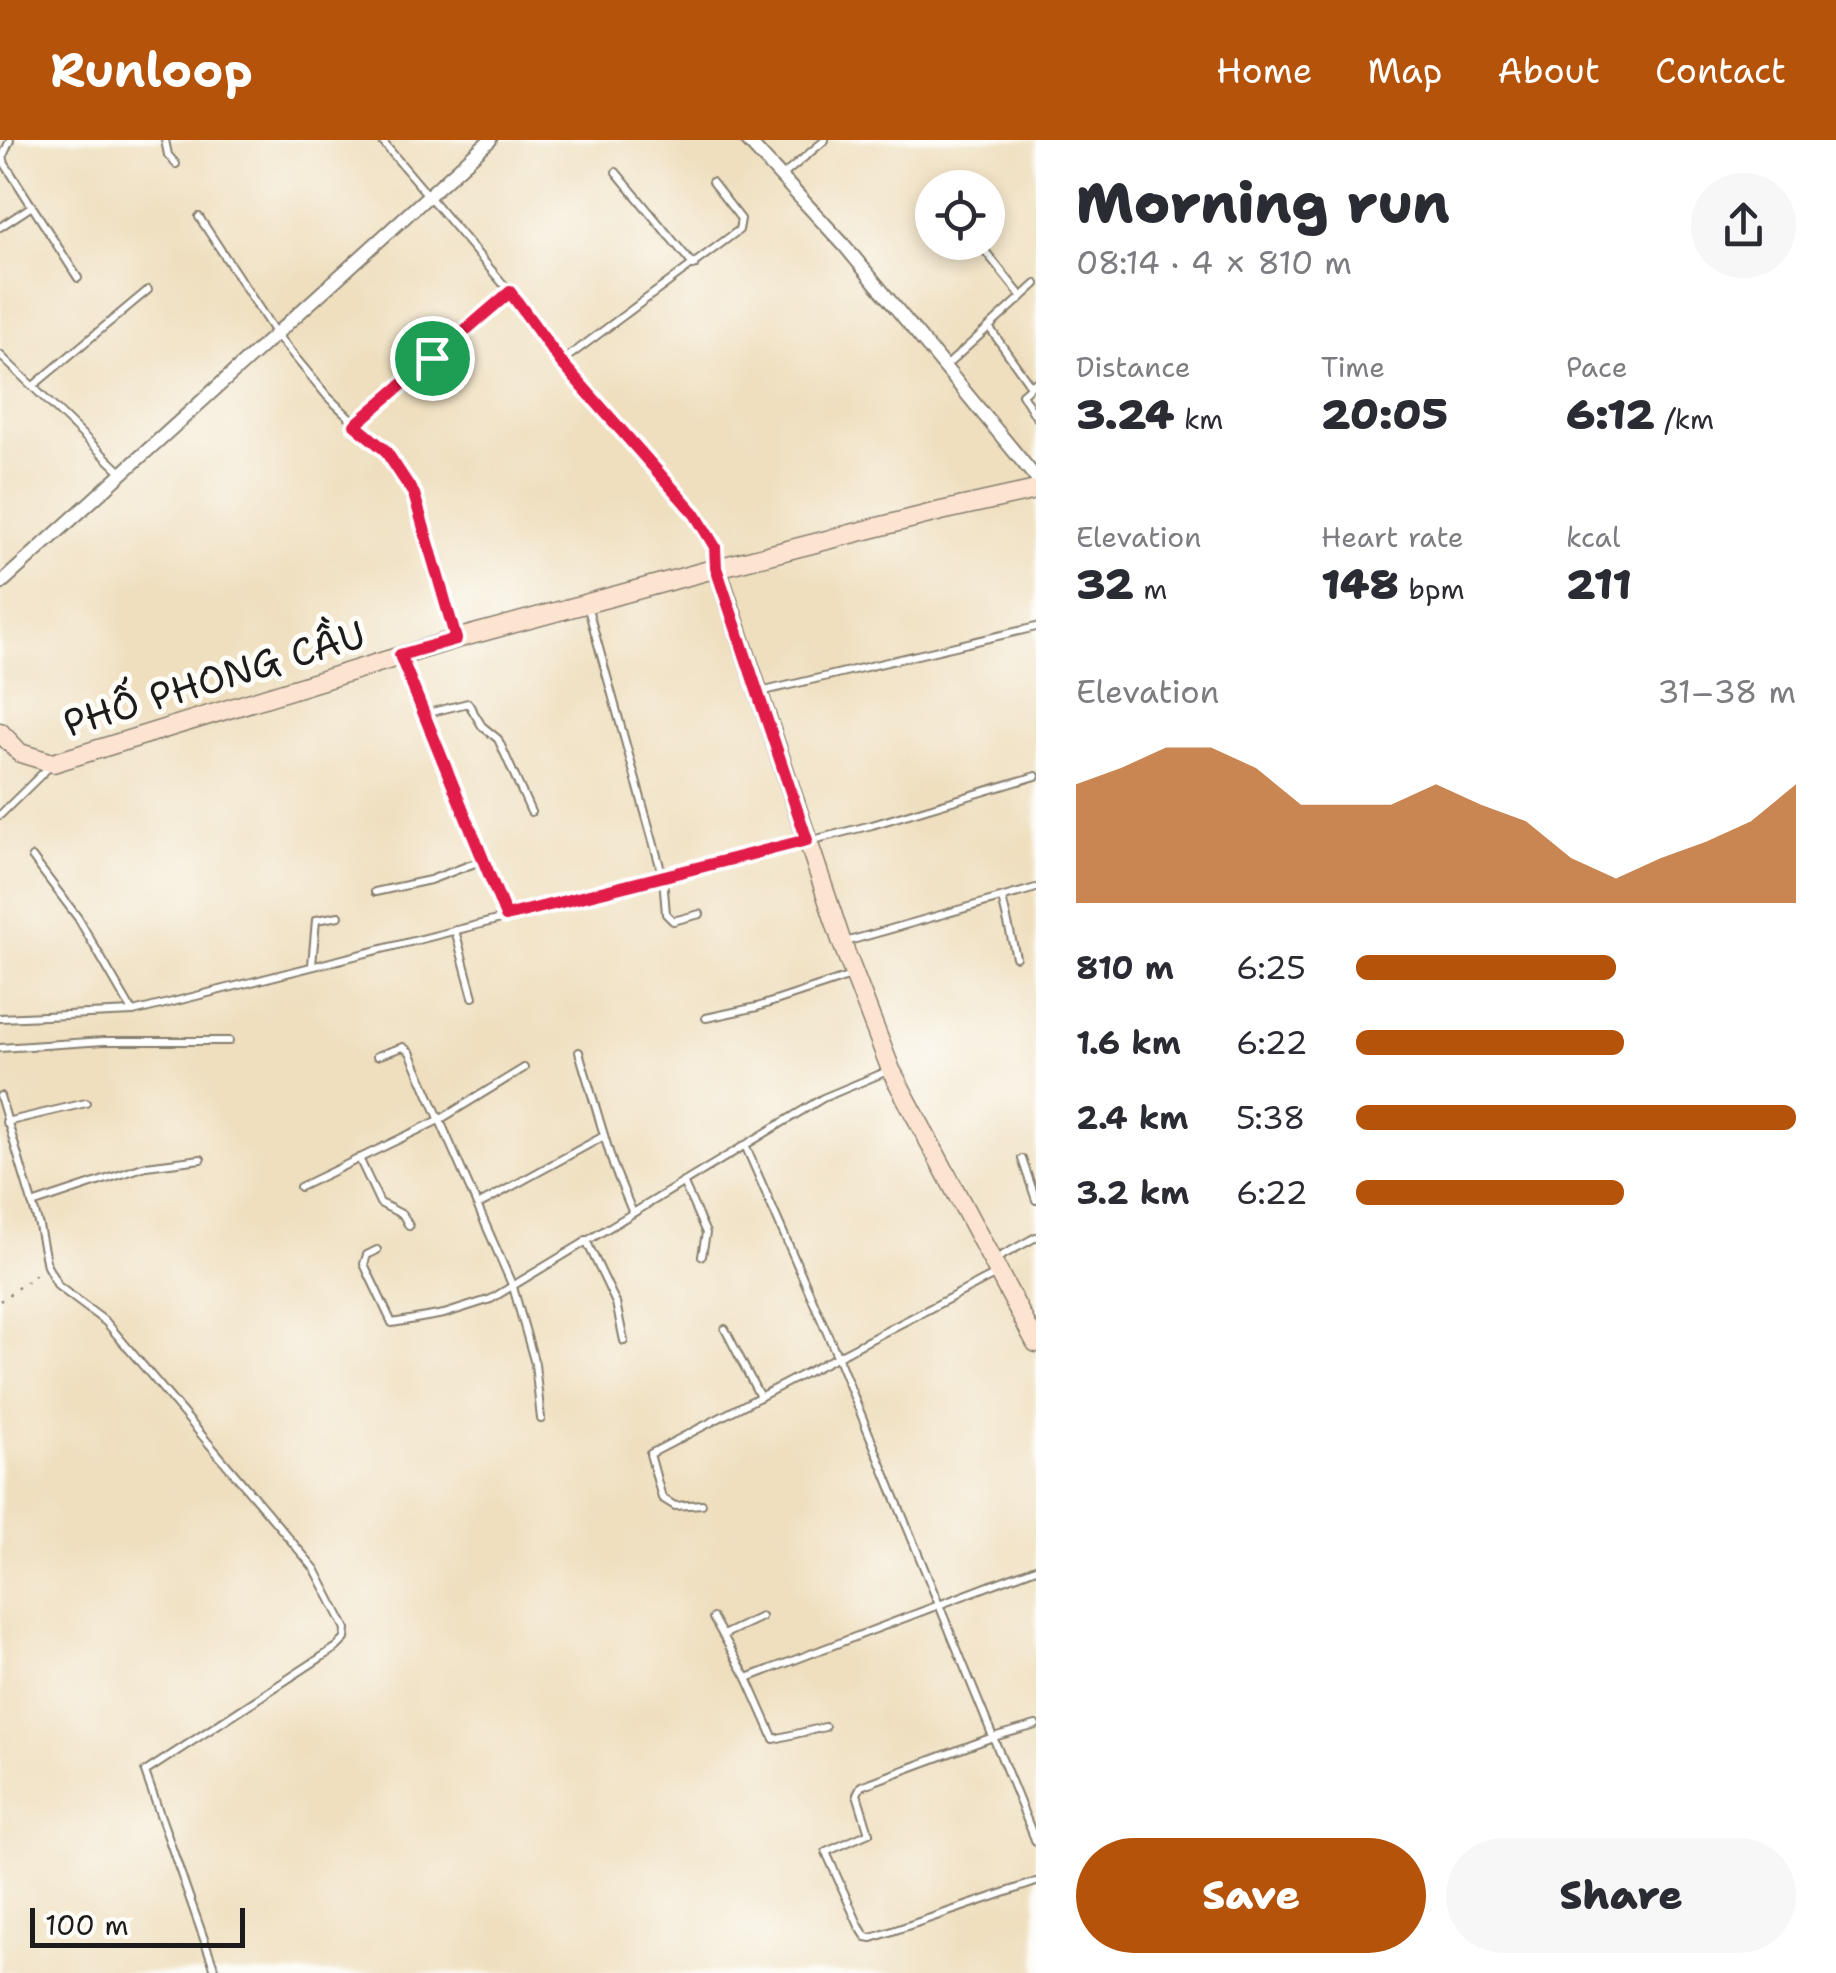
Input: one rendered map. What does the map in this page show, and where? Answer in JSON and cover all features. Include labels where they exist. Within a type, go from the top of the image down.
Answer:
[{"type":"street","points":[[0,584],[490,140]]},
{"type":"street","points":[[747,140],[844,244],[1036,478]]},
{"type":"street","name":"PHỐ PHONG CẦU","points":[[0,732],[20,753],[53,763],[456,639],[940,510],[1036,490]]},
{"type":"street","points":[[716,568],[842,943],[880,1042],[1036,1343]]},
{"type":"lane","points":[[10,140],[3,156],[5,164],[78,278]]},
{"type":"lane","points":[[164,140],[168,155],[176,164]]},
{"type":"lane","points":[[380,140],[510,292],[561,362],[695,514],[715,547],[716,568]]},
{"type":"lane","points":[[781,177],[825,140]]},
{"type":"lane","points":[[616,172],[694,266]]},
{"type":"lane","points":[[561,362],[694,266],[742,225],[712,182]]},
{"type":"lane","points":[[0,227],[32,206]]},
{"type":"lane","points":[[199,217],[276,334],[328,397],[385,450],[414,494],[456,639]]},
{"type":"lane","points":[[992,260],[1022,297]]},
{"type":"lane","points":[[945,367],[1036,284]]},
{"type":"lane","points":[[33,386],[148,290]]},
{"type":"lane","points":[[355,425],[510,292]]},
{"type":"lane","points":[[989,328],[1033,384],[1022,394],[1036,418]]},
{"type":"lane","points":[[0,355],[120,472]]},
{"type":"lane","points":[[587,604],[663,877],[666,914],[673,920],[700,914]]},
{"type":"lane","points":[[759,692],[1036,627]]},
{"type":"lane","points":[[400,655],[506,916]]},
{"type":"lane","points":[[424,714],[468,704],[482,726],[498,740],[530,812]]},
{"type":"lane","points":[[0,815],[53,763]]},
{"type":"lane","points":[[0,1018],[133,1012],[886,821],[1036,776]]},
{"type":"lane","points":[[32,857],[78,918],[133,1012]]},
{"type":"lane","points":[[375,892],[430,880],[483,860]]},
{"type":"lane","points":[[842,943],[1036,888]]},
{"type":"lane","points":[[1002,898],[1016,957]]},
{"type":"lane","points":[[312,965],[316,920],[339,916]]},
{"type":"lane","points":[[455,930],[473,997]]},
{"type":"lane","points":[[706,1018],[757,1007],[855,975]]},
{"type":"lane","points":[[0,1048],[104,1041],[230,1041]]},
{"type":"lane","points":[[377,1056],[407,1048],[441,1120],[513,1287],[539,1385],[541,1419]]},
{"type":"lane","points":[[579,1052],[632,1212]]},
{"type":"lane","points":[[376,1250],[367,1255],[364,1264],[392,1324],[471,1306],[513,1287],[823,1098],[890,1066]]},
{"type":"lane","points":[[300,1187],[441,1120],[524,1068]]},
{"type":"lane","points":[[0,1096],[47,1266],[68,1295],[106,1322],[315,1569],[346,1629],[345,1640],[337,1646],[145,1772],[216,1973]]},
{"type":"lane","points":[[6,1122],[86,1103]]},
{"type":"lane","points":[[478,1206],[604,1136]]},
{"type":"lane","points":[[745,1145],[838,1358],[1036,1842]]},
{"type":"lane","points":[[360,1158],[380,1203],[403,1215],[410,1226]]},
{"type":"lane","points":[[32,1204],[146,1166],[201,1159]]},
{"type":"lane","points":[[1022,1159],[1036,1200]]},
{"type":"lane","points":[[683,1182],[706,1233],[702,1256]]},
{"type":"lane","points":[[702,1504],[675,1506],[662,1498],[650,1454],[838,1358],[997,1266],[1036,1237]]},
{"type":"lane","points":[[586,1240],[616,1303],[624,1341]]},
{"type":"lane","points":[[725,1330],[760,1397]]},
{"type":"lane","points":[[747,1678],[1036,1568]]},
{"type":"lane","points":[[723,1635],[760,1617]]},
{"type":"lane","points":[[714,1618],[774,1739],[825,1727]]},
{"type":"lane","points":[[1036,1725],[861,1786],[857,1794],[869,1832],[829,1848],[826,1855],[863,1934],[872,1938],[1036,1882]]},
{"type":"path","points":[[0,1301],[47,1266]]},
{"type":"route","points":[[510,292],[561,362],[695,514],[715,547],[716,568],[807,840],[506,916],[400,655],[456,639],[414,494],[385,450],[355,425],[432,358],[510,292]]}]
